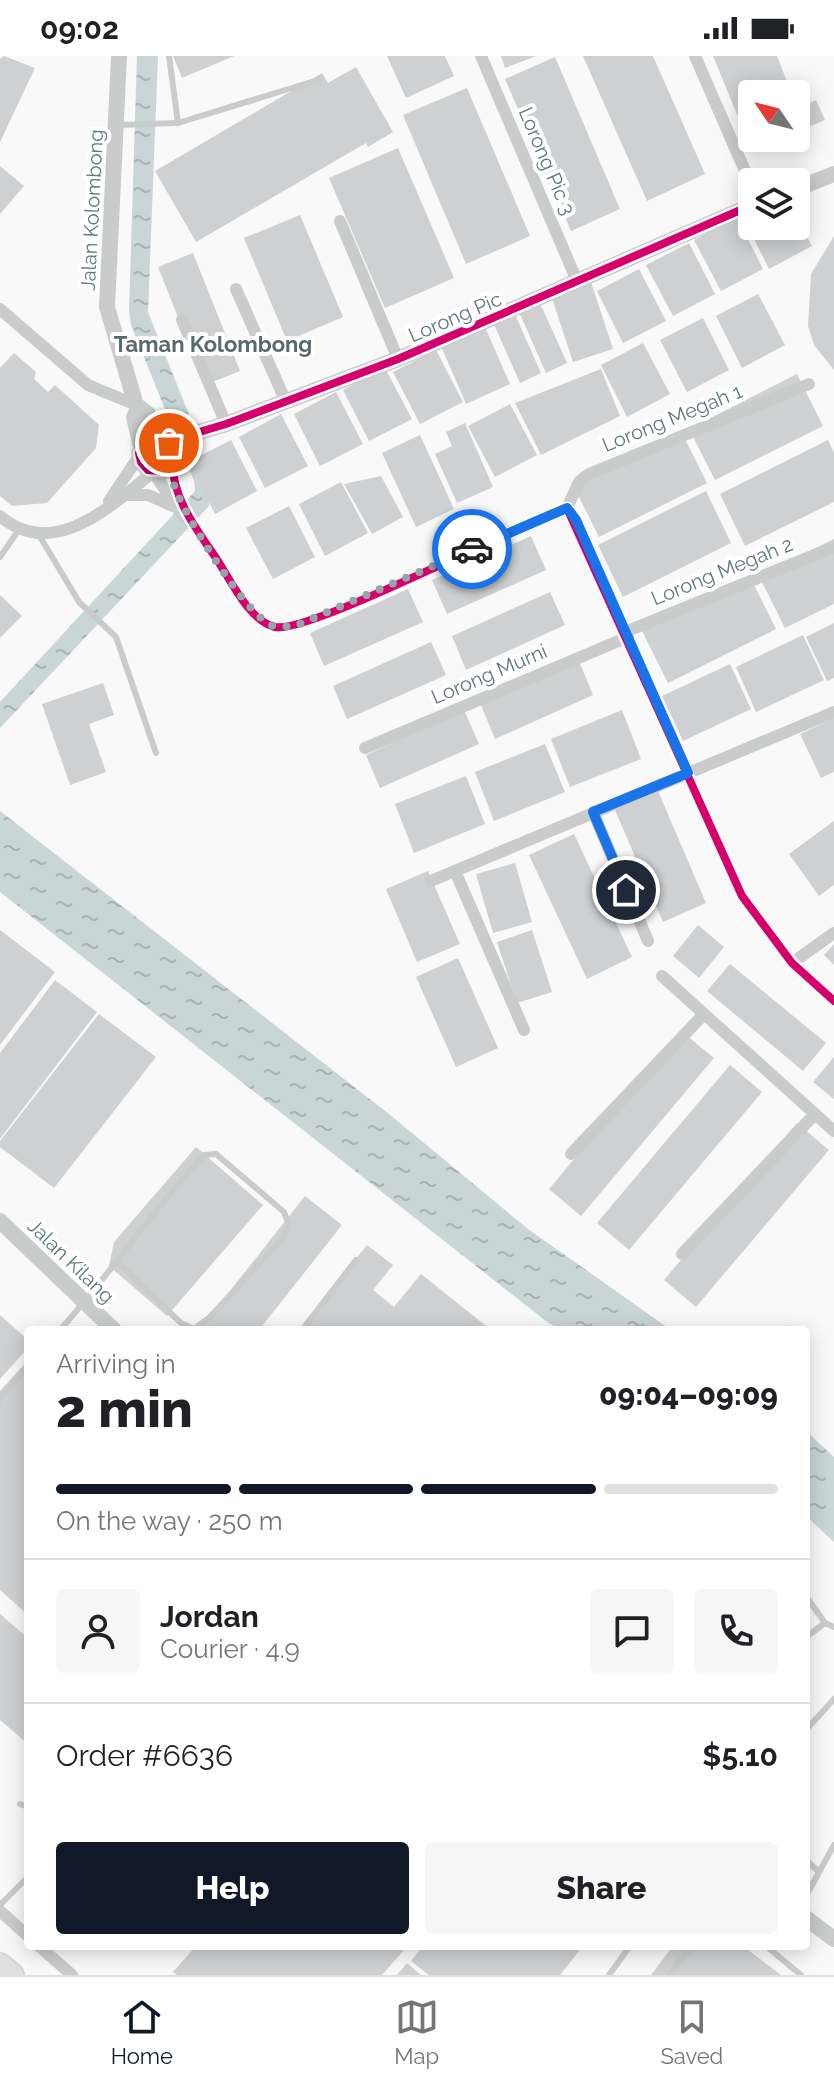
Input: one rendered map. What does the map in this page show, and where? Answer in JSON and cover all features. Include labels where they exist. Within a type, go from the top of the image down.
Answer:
[{"type":"highway","points":[[0,1965],[12,1975]]},
{"type":"street","name":"Jalan Kolombong","points":[[119,56],[126,125],[107,307],[137,407],[134,417],[140,452]]},
{"type":"street","name":"Lorong Pic 3","points":[[481,56],[577,281]]},
{"type":"street","points":[[695,56],[744,168]]},
{"type":"street","points":[[810,183],[834,174]]},
{"type":"street","name":"Lorong Pic","points":[[168,448],[186,436],[398,359],[738,211]]},
{"type":"street","points":[[340,221],[398,359]]},
{"type":"street","points":[[236,289],[286,402]]},
{"type":"street","points":[[0,309],[88,385],[137,407]]},
{"type":"street","points":[[182,320],[226,424]]},
{"type":"street","name":"Lorong Megah 1","points":[[567,508],[572,494],[589,474],[809,384]]},
{"type":"street","name":"Jalan Kolombong","points":[[137,407],[148,414],[168,448]]},
{"type":"street","points":[[103,510],[151,439],[168,448]]},
{"type":"street","points":[[168,448],[179,506]]},
{"type":"street","points":[[0,516],[18,531],[60,532],[79,526],[153,472],[163,471],[168,448]]},
{"type":"street","points":[[140,452],[143,466],[153,472],[193,524],[252,611],[273,627],[295,626],[567,508],[742,896],[792,963],[834,1001]]},
{"type":"street","points":[[124,495],[148,495],[179,506]]},
{"type":"street","name":"Lorong Megah 2","points":[[626,635],[834,547]]},
{"type":"street","name":"Lorong Murni","points":[[365,748],[626,635]]},
{"type":"street","points":[[431,881],[834,712]]},
{"type":"street","points":[[593,812],[648,941]]},
{"type":"street","points":[[455,871],[524,1030]]},
{"type":"street","points":[[792,963],[834,933]]},
{"type":"street","points":[[662,976],[834,1131]]},
{"type":"street","points":[[571,1154],[704,1014]]},
{"type":"street","points":[[682,1254],[815,1114]]},
{"type":"street","name":"Jalan Kilang","points":[[0,1221],[110,1326]]},
{"type":"street","points":[[0,1911],[24,1932]]},
{"type":"street","points":[[810,1921],[834,1939]]},
{"type":"street","points":[[44,1950],[72,1975]]},
{"type":"lane","points":[[169,56],[178,123]]},
{"type":"lane","points":[[126,125],[178,123],[321,79]]},
{"type":"lane","points":[[0,557],[18,531]]},
{"type":"lane","points":[[38,532],[79,602],[116,637],[156,753]]},
{"type":"lane","points":[[64,1326],[118,1263],[147,1220],[204,1155],[216,1154],[284,1212],[289,1225],[284,1237],[198,1326]]},
{"type":"lane","points":[[305,1326],[356,1260]]},
{"type":"lane","points":[[118,1263],[188,1326]]},
{"type":"lane","points":[[0,1398],[24,1371]]},
{"type":"lane","points":[[810,1602],[825,1623],[834,1627]]},
{"type":"lane","points":[[810,1634],[825,1623]]},
{"type":"lane","points":[[810,1726],[834,1699]]},
{"type":"lane","points":[[810,1888],[834,1845]]},
{"type":"lane","points":[[810,1864],[818,1871]]},
{"type":"lane","points":[[0,1905],[24,1881]]},
{"type":"lane","points":[[609,1975],[627,1950]]},
{"type":"lane","points":[[669,1975],[689,1950]]},
{"type":"lane","points":[[771,1950],[801,1975]]},
{"type":"water","points":[[137,56],[158,56],[148,312],[188,412],[209,483],[209,506],[0,728],[0,702],[195,491],[194,481],[131,325],[129,310]]},
{"type":"water","points":[[0,811],[389,1114],[528,1229],[665,1326],[554,1326],[546,1321],[0,892]]},
{"type":"water","points":[[810,1435],[834,1457],[834,1542],[810,1520]]},
{"type":"building","points":[[4,56],[35,68],[0,142],[0,59]]},
{"type":"building","points":[[173,56],[234,56],[182,78]]},
{"type":"building","points":[[387,56],[445,56],[454,76],[406,98]]},
{"type":"building","points":[[501,56],[536,56],[505,68]]},
{"type":"building","points":[[583,56],[653,56],[705,174],[647,201]]},
{"type":"building","points":[[713,56],[777,56],[786,80],[738,80],[738,117]]},
{"type":"building","points":[[555,57],[620,209],[571,231],[505,79]]},
{"type":"building","points":[[356,67],[393,132],[368,147],[366,143],[196,242],[155,171],[322,73],[328,83]]},
{"type":"building","points":[[467,88],[530,236],[466,264],[403,115]]},
{"type":"building","points":[[816,100],[825,120],[810,126],[810,103]]},
{"type":"building","points":[[398,148],[454,278],[385,308],[329,178]]},
{"type":"building","points":[[0,166],[24,186],[0,214]]},
{"type":"building","points":[[300,215],[343,317],[287,341],[244,238]]},
{"type":"building","points":[[737,217],[738,240],[748,240],[763,269],[721,291],[694,240]]},
{"type":"building","points":[[834,236],[834,370],[814,345],[808,326],[811,274]]},
{"type":"building","points":[[754,240],[809,240],[812,246],[769,269]]},
{"type":"building","points":[[689,243],[715,294],[673,316],[646,265]]},
{"type":"building","points":[[193,253],[240,371],[205,385],[158,267]]},
{"type":"building","points":[[639,269],[666,321],[623,343],[597,291]]},
{"type":"building","points":[[591,282],[613,349],[573,362],[551,295]]},
{"type":"building","points":[[758,294],[785,345],[742,368],[716,316]]},
{"type":"building","points":[[540,303],[567,363],[546,373],[519,312]]},
{"type":"building","points":[[514,312],[541,373],[520,383],[493,322]]},
{"type":"building","points":[[703,318],[729,370],[687,392],[660,340]]},
{"type":"building","points":[[485,327],[510,384],[466,404],[441,346]]},
{"type":"building","points":[[643,343],[670,394],[627,417],[601,365]]},
{"type":"building","points":[[436,350],[463,402],[420,424],[393,372]]},
{"type":"building","points":[[14,353],[36,372],[34,379],[48,392],[55,385],[99,425],[96,448],[47,503],[12,506],[0,496],[0,368]]},
{"type":"building","points":[[385,368],[412,419],[369,441],[343,390]]},
{"type":"building","points":[[601,369],[620,416],[541,455],[515,403]]},
{"type":"building","points":[[797,374],[823,426],[715,480],[689,429]]},
{"type":"building","points":[[336,392],[363,444],[320,466],[294,414]]},
{"type":"building","points":[[510,404],[537,455],[495,477],[468,426]]},
{"type":"building","points":[[281,414],[308,466],[265,488],[239,437]]},
{"type":"building","points":[[465,423],[493,487],[457,503],[435,454],[452,446],[446,432]]},
{"type":"building","points":[[681,431],[707,483],[599,537],[573,485]]},
{"type":"building","points":[[420,435],[454,509],[416,527],[382,453]]},
{"type":"building","points":[[231,440],[257,491],[215,514],[188,462]]},
{"type":"building","points":[[828,440],[834,453],[834,502],[745,546],[720,494]]},
{"type":"building","points":[[381,476],[403,517],[372,534],[344,484]]},
{"type":"building","points":[[341,482],[368,533],[325,556],[299,504]]},
{"type":"building","points":[[706,491],[731,543],[623,597],[598,545]]},
{"type":"building","points":[[289,506],[315,557],[273,579],[246,528]]},
{"type":"building","points":[[531,536],[546,570],[447,614],[432,580]]},
{"type":"building","points":[[834,539],[834,604],[785,628],[759,576]]},
{"type":"building","points":[[750,577],[776,629],[668,683],[642,631]]},
{"type":"building","points":[[408,589],[423,622],[324,666],[310,633]]},
{"type":"building","points":[[550,592],[565,625],[466,670],[452,636]]},
{"type":"building","points":[[0,595],[22,616],[0,638]]},
{"type":"building","points":[[834,623],[834,678],[827,681],[806,637]]},
{"type":"building","points":[[803,635],[824,680],[756,712],[736,667]]},
{"type":"building","points":[[431,642],[446,675],[347,719],[333,686]]},
{"type":"building","points":[[579,661],[593,695],[495,739],[481,705]]},
{"type":"building","points":[[730,664],[751,709],[683,741],[662,696]]},
{"type":"building","points":[[103,683],[114,715],[89,724],[106,772],[70,785],[42,704]]},
{"type":"building","points":[[464,710],[479,744],[380,788],[366,755]]},
{"type":"building","points":[[622,710],[641,759],[570,787],[551,739]]},
{"type":"building","points":[[834,718],[834,772],[821,778],[800,734]]},
{"type":"building","points":[[545,744],[565,792],[494,821],[475,772]]},
{"type":"building","points":[[466,776],[485,824],[414,853],[395,804]]},
{"type":"building","points":[[658,791],[706,903],[663,922],[615,810]]},
{"type":"building","points":[[834,821],[834,885],[819,896],[789,854]]},
{"type":"building","points":[[574,834],[632,957],[587,979],[529,855]]},
{"type":"building","points":[[515,863],[532,922],[493,933],[476,874]]},
{"type":"building","points":[[428,871],[460,944],[417,962],[386,889]]},
{"type":"building","points":[[698,925],[724,947],[699,978],[673,956]]},
{"type":"building","points":[[0,930],[55,972],[0,1045]]},
{"type":"building","points":[[532,930],[552,992],[517,1003],[497,942]]},
{"type":"building","points":[[834,944],[834,965],[824,955]]},
{"type":"building","points":[[458,958],[498,1048],[456,1067],[416,977]]},
{"type":"building","points":[[730,964],[826,1043],[803,1071],[707,991]]},
{"type":"building","points":[[55,980],[97,1012],[0,1139],[0,1053]]},
{"type":"building","points":[[99,1014],[156,1057],[54,1188],[0,1147],[0,1141]]},
{"type":"building","points":[[681,1031],[714,1058],[581,1216],[549,1189]]},
{"type":"building","points":[[834,1057],[834,1099],[813,1082]]},
{"type":"building","points":[[730,1065],[762,1092],[629,1250],[597,1223]]},
{"type":"building","points":[[797,1123],[829,1150],[696,1307],[664,1280]]},
{"type":"building","points":[[196,1147],[263,1205],[167,1316],[109,1266],[114,1242]]},
{"type":"building","points":[[305,1196],[342,1225],[262,1326],[202,1326]]},
{"type":"building","points":[[367,1245],[393,1265],[373,1290],[394,1307],[421,1274],[486,1326],[302,1326]]},
{"type":"building","points":[[0,1315],[24,1336],[24,1352],[0,1379]]},
{"type":"building","points":[[24,1364],[24,1611],[0,1590],[0,1391]]},
{"type":"building","points":[[0,1614],[24,1635],[24,1741],[0,1720]]},
{"type":"building","points":[[192,1950],[404,1950],[382,1975],[177,1975],[173,1972]]},
{"type":"building","points":[[420,1950],[580,1950],[560,1975],[429,1975],[411,1961]]},
{"type":"building","points":[[670,1950],[748,1950],[781,1975],[651,1975]]},
{"type":"building","points":[[407,1963],[421,1975],[397,1975]]},
{"type":"cycle path","points":[[165,440],[172,448],[170,465],[163,471],[148,470],[141,462],[139,453],[151,439],[186,436],[226,424],[398,359],[738,211]]},
{"type":"cycle path","points":[[172,461],[176,488],[193,524],[249,608],[257,617],[275,627],[295,625],[328,614],[567,508],[742,896],[792,963],[834,1001]]},
{"type":"way so far","points":[[169,443],[173,454],[173,482],[189,519],[252,611],[273,627],[295,626],[472,549]]},
{"type":"district","name":"Taman Kolombong","points":[[213,344]]},
{"type":"route","points":[[472,549],[567,508],[576,520],[688,773],[593,812],[626,890]]}]
